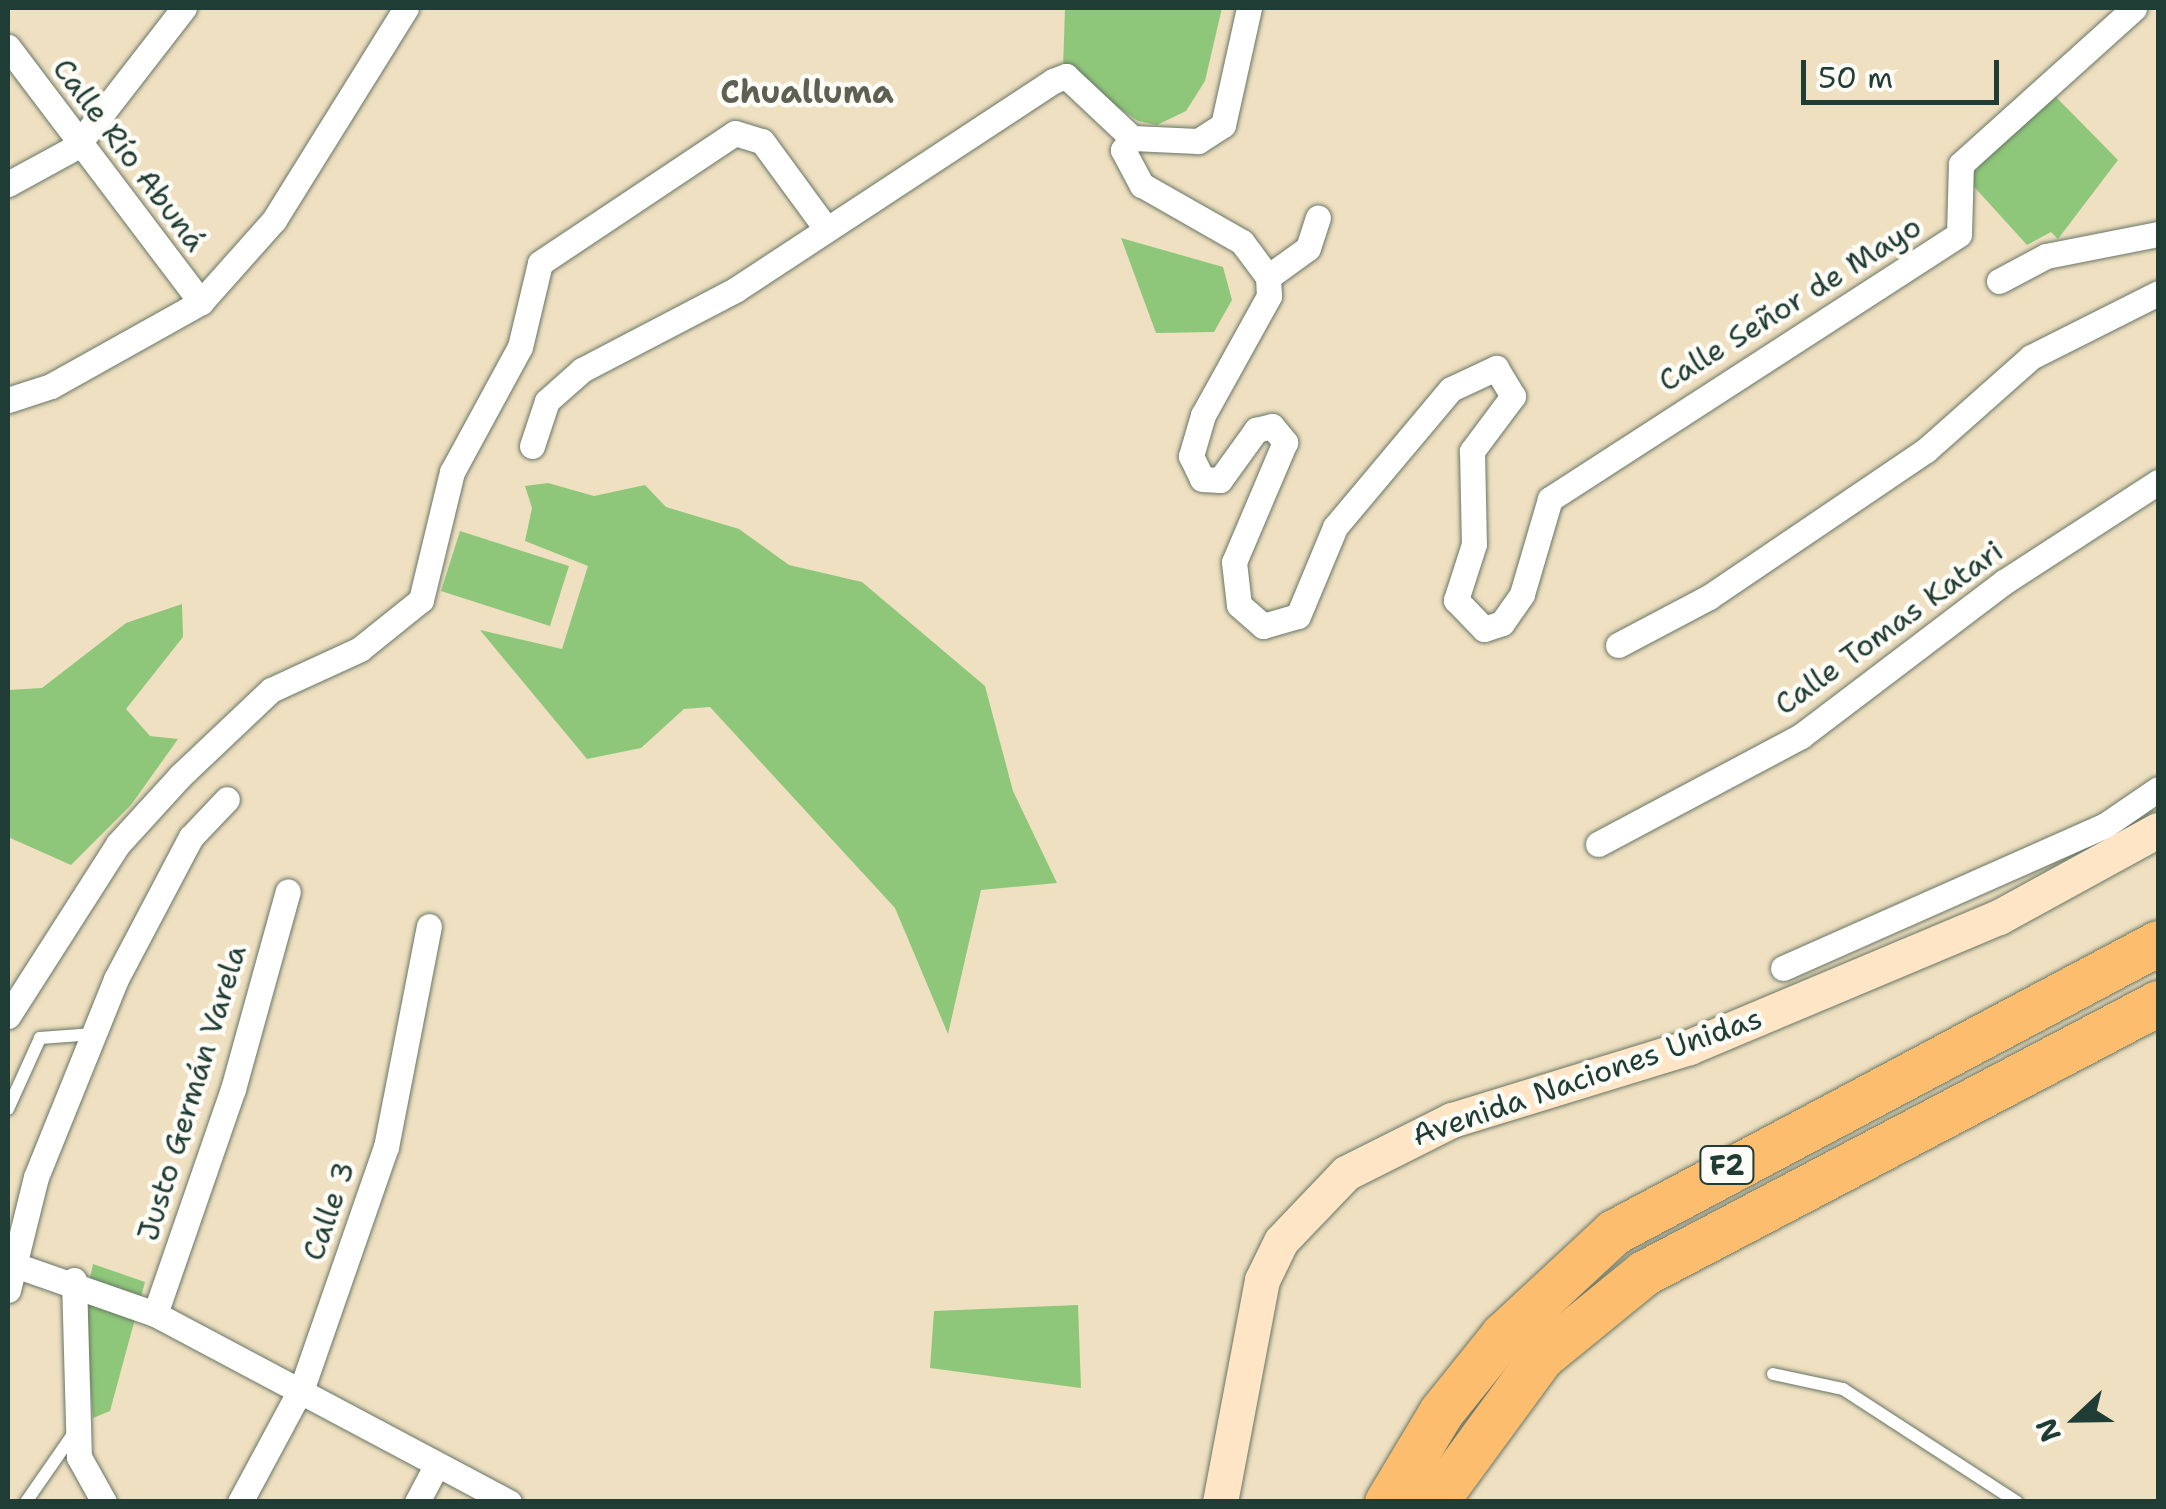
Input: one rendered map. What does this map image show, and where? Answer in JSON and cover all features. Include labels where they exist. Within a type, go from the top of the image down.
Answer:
[{"type":"highway","name":"F2","points":[[1387,1502],[1441,1412],[1504,1335],[1614,1232],[1670,1194],[2158,943]]},
{"type":"highway","name":"F2","points":[[1435,1502],[1541,1357],[1644,1273],[2158,1004]]},
{"type":"street","points":[[8,184],[76,146],[184,8]]},
{"type":"street","points":[[8,400],[51,386],[201,302],[274,220],[406,8]]},
{"type":"street","points":[[532,446],[548,400],[570,378],[686,319],[1066,76],[1132,138],[1198,141],[1223,124],[1250,8]]},
{"type":"street","name":"Calle Señor de Mayo","points":[[1268,277],[1269,296],[1202,416],[1191,456],[1202,479],[1220,480],[1256,430],[1272,426],[1285,442],[1234,562],[1233,585],[1250,619],[1276,628],[1298,616],[1335,527],[1468,374],[1496,368],[1513,396],[1472,450],[1474,544],[1456,600],[1472,624],[1492,629],[1512,612],[1550,499],[1959,234],[1961,164],[2134,8]]},
{"type":"street","name":"Calle Río Abuná","points":[[8,47],[76,146],[201,302]]},
{"type":"street","points":[[8,1016],[118,844],[180,776],[271,690],[360,650],[421,600],[452,472],[520,347],[540,262],[735,134],[762,141],[826,227]]},
{"type":"street","points":[[1132,138],[1124,150],[1131,176],[1242,242],[1268,277],[1308,248],[1318,218]]},
{"type":"street","points":[[1998,281],[2046,256],[2158,234]]},
{"type":"street","points":[[1618,644],[1709,597],[1926,450],[2031,356],[2158,294]]},
{"type":"street","name":"Calle Tomas Katari","points":[[1598,844],[1801,736],[2004,582],[2158,482]]},
{"type":"street","points":[[1783,968],[2104,826],[2158,789]]},
{"type":"street","points":[[8,1290],[36,1178],[94,1034],[150,910],[192,837],[227,799]]},
{"type":"street","name":"Avenida Naciones Unidas","points":[[1220,1502],[1262,1280],[1281,1241],[1346,1173],[1452,1120],[1689,1047],[1999,917],[2158,830]]},
{"type":"street","name":"Justo Germán Varela","points":[[155,1314],[233,1089],[288,891]]},
{"type":"street","name":"Calle 3","points":[[240,1502],[303,1385],[386,1147],[430,926]]},
{"type":"street","points":[[15,1264],[74,1280],[155,1314],[303,1385],[436,1466],[508,1502]]},
{"type":"street","points":[[74,1280],[77,1429],[91,1495]]},
{"type":"street","points":[[417,1502],[436,1466]]},
{"type":"lane","points":[[8,1109],[40,1038],[94,1034]]},
{"type":"lane","points":[[1774,1374],[1858,1398],[2017,1502]]},
{"type":"lane","points":[[26,1502],[77,1429]]},
{"type":"green space","points":[[1065,8],[1222,8],[1205,81],[1186,111],[1157,125],[1138,121],[1063,69]]},
{"type":"green space","points":[[2052,93],[2118,160],[2058,239],[2051,232],[2027,245],[1967,179]]},
{"type":"green space","points":[[1121,238],[1223,267],[1232,300],[1214,332],[1156,333]]},
{"type":"green space","points":[[548,483],[594,496],[645,485],[666,507],[739,529],[789,565],[862,582],[985,686],[1013,791],[1057,883],[981,890],[948,1034],[895,908],[710,707],[684,709],[641,748],[587,759],[480,630],[562,649],[588,566],[525,541],[532,508],[525,486]]},
{"type":"green space","points":[[460,531],[569,566],[550,626],[441,591]]},
{"type":"green space","points":[[182,604],[183,637],[126,709],[150,736],[178,739],[131,805],[71,865],[8,837],[8,690],[42,688],[126,623]]},
{"type":"green space","points":[[93,1264],[145,1282],[110,1411],[93,1418],[84,1304]]},
{"type":"green space","points":[[1078,1305],[1081,1388],[930,1368],[934,1311]]},
{"type":"district","name":"Chualluma","points":[[807,92]]}]
